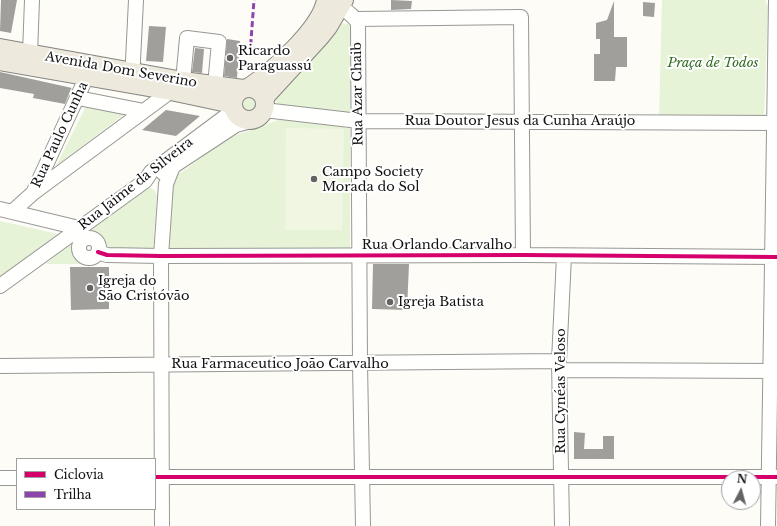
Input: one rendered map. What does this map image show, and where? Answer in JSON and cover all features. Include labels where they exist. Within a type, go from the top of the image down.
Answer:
[{"type":"main road","points":[[337,2],[320,37],[260,109],[241,119],[233,107],[235,95],[268,75],[308,33],[325,8],[337,2]]},
{"type":"main road","name":"Avenida Dom Severino","points":[[0,48],[132,78],[177,86],[233,107]]},
{"type":"main road","name":"Avenida Dom Severino","points":[[0,61],[88,76],[132,78]]},
{"type":"main road","name":"Avenida Dom Severino","points":[[177,86],[211,85],[245,89]]},
{"type":"main road","points":[[245,89],[257,90],[260,109]]},
{"type":"street","points":[[30,54],[32,0]]},
{"type":"street","points":[[132,78],[136,0]]},
{"type":"street","points":[[768,526],[773,477],[776,0]]},
{"type":"street","points":[[337,2],[345,11],[356,19],[521,17],[523,255]]},
{"type":"street","name":"Rua Azar Chaib","points":[[356,19],[359,121],[360,364],[363,526]]},
{"type":"street","points":[[6,210],[33,193],[177,86],[188,38],[219,42],[211,85]]},
{"type":"street","name":"Rua Paulo Cunha","points":[[33,193],[88,76]]},
{"type":"street","points":[[78,98],[144,111]]},
{"type":"street","name":"Rua Jaime da Silveira","points":[[0,286],[145,181],[151,172],[233,107]]},
{"type":"street","points":[[145,181],[172,169],[260,109]]},
{"type":"street","name":"Rua Doutor Jesus da Cunha Araújo","points":[[260,109],[359,121],[521,120],[775,123]]},
{"type":"street","points":[[162,526],[158,477],[161,365],[161,256],[166,184],[172,169]]},
{"type":"street","points":[[145,181],[155,182],[162,186],[166,196]]},
{"type":"street","points":[[6,210],[79,228]]},
{"type":"street","name":"Rua Orlando Carvalho","points":[[98,252],[107,255],[161,256],[523,255],[774,258]]},
{"type":"street","name":"Rua Cynéas Veloso","points":[[562,526],[559,366],[564,256]]},
{"type":"street","name":"Rua Farmaceutico João Carvalho","points":[[0,366],[360,364],[559,366],[773,371]]},
{"type":"street","points":[[158,477],[773,477]]},
{"type":"street","points":[[0,478],[16,478]]},
{"type":"green space","name":"Praça de Todos","points":[[662,0],[765,0],[768,6],[764,120],[659,119]]},
{"type":"green space","points":[[336,23],[351,24],[350,116],[279,106],[274,98]]},
{"type":"green space","points":[[249,93],[257,97],[261,105],[257,113],[249,117],[241,113],[237,105],[241,97]]},
{"type":"green space","points":[[87,104],[126,113],[56,166]]},
{"type":"green space","points":[[281,119],[350,128],[350,249],[166,251],[172,179],[228,138]]},
{"type":"green space","name":"Campo Society Morada do Sol","points":[[286,128],[344,129],[342,230],[285,230]]},
{"type":"green space","points":[[149,187],[154,190],[157,195],[153,252],[106,253],[99,241],[87,236],[81,238],[75,244],[76,252],[81,264],[45,264],[142,188]]},
{"type":"green space","points":[[0,221],[58,234],[0,277]]},
{"type":"building","points":[[1,0],[17,0],[11,33],[0,31]]},
{"type":"building","points":[[391,0],[412,1],[411,9],[391,10]]},
{"type":"building","points":[[614,1],[614,37],[627,37],[627,67],[616,67],[615,81],[594,81],[594,54],[600,54],[600,39],[596,39],[596,23],[607,20]]},
{"type":"building","points":[[643,2],[655,3],[654,17],[643,16]]},
{"type":"building","points":[[149,26],[166,27],[163,62],[146,61]]},
{"type":"building","name":"Ricardo Paraguassú","points":[[227,39],[240,41],[237,78],[224,76]]},
{"type":"building","points":[[195,48],[204,49],[202,73],[192,72]]},
{"type":"building","points":[[0,72],[72,88],[65,104],[33,98],[34,94],[0,88]]},
{"type":"building","points":[[166,110],[200,116],[176,136],[142,130]]},
{"type":"building","points":[[373,264],[409,264],[407,310],[372,309]]},
{"type":"building","name":"Igreja do São Cristóvão","points":[[70,267],[109,267],[109,309],[71,310]]},
{"type":"building","points":[[574,432],[585,433],[584,449],[603,449],[603,436],[614,436],[614,459],[574,459]]},
{"type":"marked path","points":[[250,54],[254,0]]},
{"type":"cycle path","points":[[98,252],[107,255],[161,256],[523,255],[777,257]]},
{"type":"cycle path","points":[[156,477],[777,477]]},
{"type":"place","name":"Ricardo Paraguassú","points":[[230,58]]},
{"type":"place","name":"Campo Society Morada do Sol","points":[[314,179]]},
{"type":"place","name":"Igreja do São Cristóvão","points":[[90,288]]},
{"type":"place","name":"Igreja Batista","points":[[390,302]]}]
